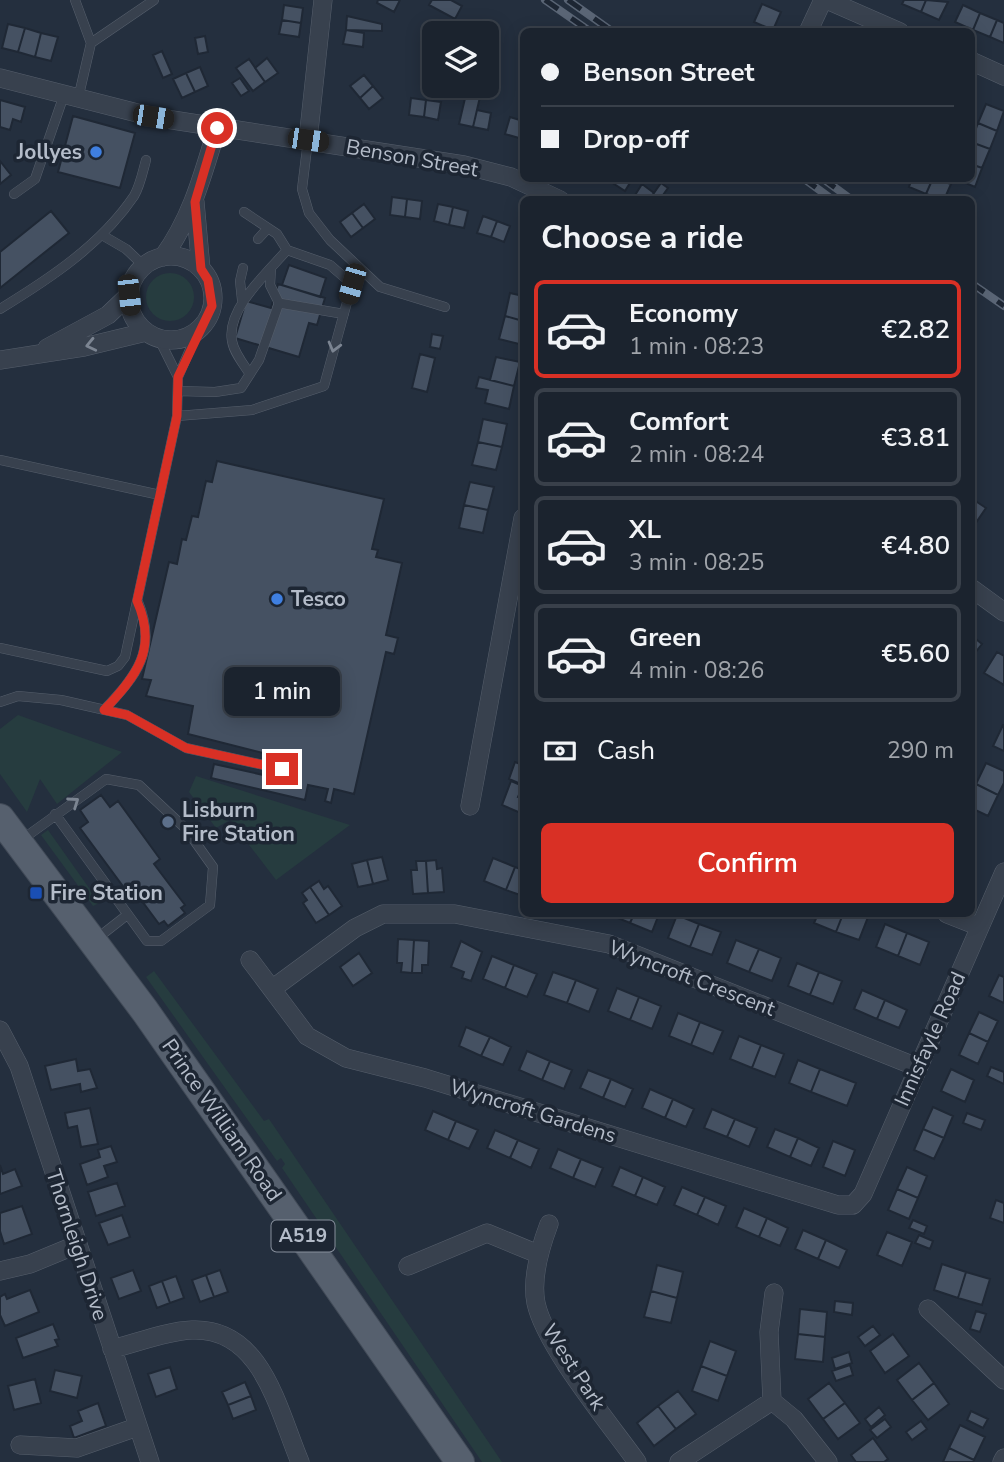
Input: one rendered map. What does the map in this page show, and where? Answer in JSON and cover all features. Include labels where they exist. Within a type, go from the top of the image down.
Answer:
[{"type":"main road","name":"Prince William Road","points":[[0,818],[145,1011],[460,1462]]},
{"type":"street","points":[[308,140],[323,0]]},
{"type":"street","points":[[810,28],[825,0],[891,28]]},
{"type":"street","points":[[975,68],[1004,76]]},
{"type":"street","name":"Benson Street","points":[[0,78],[153,117],[464,165],[520,181]]},
{"type":"street","points":[[163,257],[179,235],[195,202],[217,128]]},
{"type":"street","name":"Benson Street","points":[[522,182],[551,196]]},
{"type":"street","points":[[195,202],[201,269]]},
{"type":"street","points":[[0,360],[153,335],[173,340],[188,337],[200,329],[212,306],[208,280],[201,269],[183,258],[163,257],[144,266],[136,274],[129,295],[108,314],[34,354]]},
{"type":"street","points":[[129,295],[136,322],[153,335]]},
{"type":"street","points":[[470,806],[520,548]]},
{"type":"street","points":[[975,592],[1004,612]]},
{"type":"street","name":"Innisfayle Road","points":[[853,1205],[863,1194],[1004,872]]},
{"type":"street","name":"Wyncroft Crescent","points":[[272,989],[355,928],[383,914],[455,914],[609,944],[917,1067]]},
{"type":"street","points":[[955,917],[980,927]]},
{"type":"street","name":"Wyncroft Gardens","points":[[250,960],[307,1036],[346,1058],[425,1078],[838,1205],[853,1205]]},
{"type":"street","name":"Thornleigh Drive","points":[[0,1030],[19,1066],[76,1245],[150,1462]]},
{"type":"street","name":"West Park","points":[[549,1224],[538,1254],[536,1302],[552,1340],[637,1462]]},
{"type":"street","points":[[408,1266],[487,1233],[538,1254]]},
{"type":"street","points":[[0,1270],[30,1264],[76,1245]]},
{"type":"street","points":[[774,1293],[769,1332],[772,1401],[794,1419],[828,1462]]},
{"type":"street","points":[[928,1309],[1004,1380]]},
{"type":"street","points":[[112,1349],[190,1330],[213,1331],[241,1343],[260,1366],[300,1462]]},
{"type":"street","points":[[679,1462],[772,1401]]},
{"type":"street","points":[[20,1445],[77,1448],[137,1427]]},
{"type":"lane","points":[[75,0],[91,43]]},
{"type":"lane","points":[[14,194],[34,179],[71,97],[91,43],[154,0]]},
{"type":"lane","points":[[308,140],[302,189],[309,213],[330,240],[380,287],[446,307]]},
{"type":"lane","points":[[0,309],[45,282],[102,234],[135,194],[146,160]]},
{"type":"lane","points":[[177,416],[252,410],[324,386],[352,284],[330,265],[287,250],[277,234],[244,212]]},
{"type":"lane","points":[[258,239],[268,228]]},
{"type":"lane","points":[[102,234],[126,248],[144,266]]},
{"type":"lane","points":[[250,374],[232,342],[232,330],[242,300],[287,250]]},
{"type":"lane","points":[[242,300],[240,281],[243,268]]},
{"type":"lane","points":[[178,391],[215,392],[241,388],[259,360],[279,303],[270,285],[271,268]]},
{"type":"lane","points":[[279,303],[344,314]]},
{"type":"lane","points":[[0,648],[107,671],[118,666],[125,657],[177,416],[178,377],[200,329]]},
{"type":"lane","points":[[153,335],[178,377]]},
{"type":"lane","points":[[0,460],[160,495]]},
{"type":"lane","points":[[104,710],[140,668],[148,624],[137,601]]},
{"type":"lane","points":[[0,702],[18,696],[61,700],[127,715],[186,748],[282,769]]},
{"type":"lane","points":[[19,842],[55,814],[106,779],[139,785],[186,829],[214,867],[210,905],[161,941],[147,941],[55,814]]},
{"type":"lane","points":[[93,942],[127,915]]},
{"type":"green space","points":[[170,273],[187,280],[194,297],[187,314],[170,321],[153,314],[146,297],[153,280]]},
{"type":"green space","points":[[18,715],[122,752],[57,804],[40,779],[27,812],[0,774],[0,729]]},
{"type":"green space","points":[[196,776],[350,825],[276,880],[230,820],[216,828],[189,792]]},
{"type":"green space","points":[[48,830],[94,895],[102,897],[101,902],[93,906],[41,835]]},
{"type":"green space","points":[[154,971],[264,1121],[269,1119],[502,1462],[482,1462],[282,1168],[285,1164],[281,1158],[277,1161],[146,977]]},
{"type":"building","points":[[378,0],[400,0],[394,12],[377,3]]},
{"type":"building","points":[[432,0],[451,0],[462,6],[455,19],[429,5]]},
{"type":"building","points":[[904,0],[926,0],[921,12],[902,4]]},
{"type":"building","points":[[926,0],[948,2],[939,20],[921,12]]},
{"type":"building","points":[[762,4],[781,12],[774,28],[754,22]]},
{"type":"building","points":[[284,5],[303,8],[301,23],[282,20]]},
{"type":"building","points":[[963,5],[980,13],[974,28],[955,22]]},
{"type":"building","points":[[980,13],[997,20],[990,37],[974,28]]},
{"type":"building","points":[[347,16],[382,24],[382,31],[346,30]]},
{"type":"building","points":[[282,20],[301,23],[299,37],[279,34]]},
{"type":"building","points":[[997,20],[1004,23],[1004,43],[990,37]]},
{"type":"building","points":[[8,24],[25,28],[18,52],[2,48]]},
{"type":"building","points":[[25,28],[41,33],[35,57],[18,52]]},
{"type":"building","points":[[346,30],[364,33],[363,47],[343,44]]},
{"type":"building","points":[[41,33],[58,37],[51,61],[35,57]]},
{"type":"building","points":[[205,36],[208,52],[198,54],[195,38]]},
{"type":"building","points":[[162,51],[172,74],[163,78],[153,55]]},
{"type":"building","points":[[267,58],[278,73],[265,82],[255,68]]},
{"type":"building","points":[[249,59],[265,82],[253,91],[236,68]]},
{"type":"building","points":[[200,67],[208,86],[195,92],[186,73]]},
{"type":"building","points":[[186,73],[195,92],[182,98],[173,79]]},
{"type":"building","points":[[364,75],[373,86],[360,98],[350,86]]},
{"type":"building","points":[[240,78],[249,91],[241,96],[232,83]]},
{"type":"building","points":[[373,86],[383,98],[369,109],[360,98]]},
{"type":"building","points":[[411,98],[426,100],[424,117],[409,115]]},
{"type":"building","points":[[465,98],[480,98],[473,127],[459,124]]},
{"type":"building","points":[[0,100],[25,107],[21,122],[13,119],[10,130],[0,127]]},
{"type":"building","points":[[426,100],[441,102],[438,120],[424,117]]},
{"type":"building","points":[[986,104],[1004,111],[997,131],[978,123]]},
{"type":"building","points":[[477,110],[491,113],[488,130],[473,127]]},
{"type":"building","name":"Jollyes","points":[[73,116],[135,133],[120,188],[58,172]]},
{"type":"building","points":[[510,117],[520,120],[519,138],[505,134]]},
{"type":"building","points":[[978,123],[997,131],[990,149],[975,143]]},
{"type":"building","points":[[975,143],[990,149],[982,168],[975,165]]},
{"type":"building","points":[[0,161],[11,175],[0,184]]},
{"type":"building","points":[[975,165],[982,168],[975,187],[963,182],[975,182]]},
{"type":"building","points":[[611,182],[631,182],[625,191]]},
{"type":"building","points":[[911,182],[931,182],[926,194],[909,187]]},
{"type":"building","points":[[931,182],[951,184],[946,196],[926,194]]},
{"type":"building","points":[[661,183],[668,188],[662,196],[652,196]]},
{"type":"building","points":[[642,184],[654,193],[652,196],[634,196]]},
{"type":"building","points":[[392,197],[407,199],[405,217],[390,215]]},
{"type":"building","points":[[407,199],[422,201],[420,219],[405,217]]},
{"type":"building","points":[[364,204],[375,219],[363,228],[352,213]]},
{"type":"building","points":[[438,204],[453,207],[449,225],[434,221]]},
{"type":"building","points":[[453,207],[468,211],[464,228],[449,225]]},
{"type":"building","points":[[51,211],[69,233],[0,288],[0,252]]},
{"type":"building","points":[[352,213],[363,228],[351,237],[340,222]]},
{"type":"building","points":[[483,216],[497,221],[491,237],[477,233]]},
{"type":"building","points":[[497,221],[510,226],[504,242],[491,237]]},
{"type":"building","points":[[289,265],[326,278],[320,297],[282,285]]},
{"type":"building","points":[[278,284],[325,298],[317,325],[309,323],[299,357],[235,338],[246,301],[271,308]]},
{"type":"building","points":[[510,293],[520,295],[520,320],[505,316]]},
{"type":"building","points":[[505,316],[520,320],[520,344],[499,339]]},
{"type":"building","points":[[432,334],[443,336],[440,349],[430,347]]},
{"type":"building","points":[[420,354],[435,358],[427,392],[412,388]]},
{"type":"building","points":[[496,357],[520,362],[514,386],[490,380]]},
{"type":"building","points":[[479,377],[514,386],[509,409],[485,403],[488,390],[476,388]]},
{"type":"building","points":[[483,419],[507,424],[502,447],[478,442]]},
{"type":"building","points":[[478,442],[502,447],[496,470],[472,465]]},
{"type":"building","name":"Tesco","points":[[217,461],[384,499],[372,549],[378,550],[376,557],[402,563],[386,635],[398,638],[394,654],[386,652],[354,794],[334,789],[331,803],[325,801],[328,789],[308,785],[305,800],[211,778],[214,764],[286,780],[291,760],[188,734],[193,706],[146,696],[151,680],[142,679],[169,562],[177,564],[182,539],[186,540],[192,516],[198,517],[206,481],[212,482]]},
{"type":"building","points":[[470,482],[494,487],[488,510],[464,505]]},
{"type":"building","points":[[975,501],[986,508],[975,524]]},
{"type":"building","points":[[464,505],[488,510],[483,533],[459,528]]},
{"type":"building","points":[[975,638],[982,644],[975,653]]},
{"type":"building","points":[[997,652],[1004,656],[1004,685],[984,673]]},
{"type":"building","points":[[1004,725],[1004,751],[993,746]]},
{"type":"building","points":[[515,762],[520,764],[520,784],[509,779]]},
{"type":"building","points":[[986,763],[1004,771],[1004,783],[998,795],[976,784]]},
{"type":"building","points":[[511,781],[520,785],[520,813],[502,805]]},
{"type":"building","points":[[976,784],[998,795],[988,816],[975,810]]},
{"type":"building","points":[[101,795],[110,807],[118,801],[160,859],[154,864],[185,905],[181,908],[185,913],[168,926],[164,921],[159,924],[130,885],[125,889],[80,828],[88,822],[80,810]]},
{"type":"building","points":[[382,857],[388,880],[373,884],[367,860]]},
{"type":"building","points":[[493,858],[515,867],[506,890],[484,881]]},
{"type":"building","points":[[367,860],[373,884],[358,887],[352,864]]},
{"type":"building","points":[[436,860],[437,869],[442,868],[444,892],[428,893],[426,861]]},
{"type":"building","points":[[416,861],[426,861],[428,893],[413,894],[411,870],[417,870]]},
{"type":"building","points":[[515,867],[520,869],[520,895],[506,890]]},
{"type":"building","points":[[319,881],[324,889],[328,886],[342,906],[329,915],[310,887]]},
{"type":"building","points":[[310,887],[329,915],[316,923],[303,903],[307,900],[302,893]]},
{"type":"building","points":[[615,917],[633,917],[630,923]]},
{"type":"building","points":[[633,917],[658,917],[652,932],[630,923]]},
{"type":"building","points":[[676,917],[699,924],[690,947],[668,938]]},
{"type":"building","points":[[817,917],[842,917],[836,932],[814,923]]},
{"type":"building","points":[[842,917],[868,917],[859,940],[836,932]]},
{"type":"building","points":[[699,924],[721,932],[712,955],[690,947]]},
{"type":"building","points":[[885,924],[907,933],[898,956],[876,947]]},
{"type":"building","points":[[907,933],[929,942],[920,965],[898,956]]},
{"type":"building","points":[[398,939],[414,940],[412,973],[401,972],[402,963],[397,963]]},
{"type":"building","points":[[414,940],[429,941],[428,965],[422,965],[422,973],[412,973]]},
{"type":"building","points":[[736,940],[759,949],[749,972],[727,963]]},
{"type":"building","points":[[461,941],[482,952],[471,981],[462,978],[464,972],[451,967]]},
{"type":"building","points":[[759,949],[781,958],[772,981],[749,972]]},
{"type":"building","points":[[359,953],[372,973],[353,986],[340,967]]},
{"type":"building","points":[[492,956],[514,965],[505,988],[483,979]]},
{"type":"building","points":[[797,963],[819,972],[810,995],[788,986]]},
{"type":"building","points":[[514,965],[537,974],[527,997],[505,988]]},
{"type":"building","points":[[553,972],[576,980],[567,1003],[544,995]]},
{"type":"building","points":[[819,972],[842,981],[833,1004],[810,995]]},
{"type":"building","points":[[999,975],[1004,977],[1004,1003],[989,996]]},
{"type":"building","points":[[576,980],[598,989],[589,1012],[567,1003]]},
{"type":"building","points":[[617,988],[639,997],[630,1020],[608,1011]]},
{"type":"building","points":[[862,990],[885,1000],[877,1019],[854,1009]]},
{"type":"building","points":[[639,997],[661,1006],[652,1029],[630,1020]]},
{"type":"building","points":[[885,1000],[907,1010],[899,1028],[877,1019]]},
{"type":"building","points":[[979,1012],[998,1021],[988,1042],[969,1033]]},
{"type":"building","points":[[678,1013],[700,1022],[691,1045],[669,1036]]},
{"type":"building","points":[[700,1022],[723,1031],[713,1054],[691,1045]]},
{"type":"building","points":[[466,1027],[490,1037],[481,1056],[459,1046]]},
{"type":"building","points":[[969,1033],[988,1042],[978,1064],[959,1055]]},
{"type":"building","points":[[739,1036],[761,1045],[752,1068],[730,1059]]},
{"type":"building","points":[[490,1037],[511,1047],[503,1065],[481,1056]]},
{"type":"building","points":[[761,1045],[784,1054],[775,1077],[752,1068]]},
{"type":"building","points":[[527,1051],[550,1061],[542,1080],[519,1070]]},
{"type":"building","points":[[76,1059],[78,1071],[90,1069],[97,1088],[81,1092],[80,1084],[51,1090],[45,1066]]},
{"type":"building","points":[[798,1060],[820,1069],[811,1092],[789,1083]]},
{"type":"building","points":[[550,1061],[572,1070],[564,1089],[542,1080]]},
{"type":"building","points":[[991,1067],[1004,1072],[1004,1084],[987,1076]]},
{"type":"building","points":[[820,1069],[856,1083],[847,1106],[811,1092]]},
{"type":"building","points":[[951,1069],[974,1080],[965,1102],[941,1091]]},
{"type":"building","points":[[588,1070],[611,1079],[603,1098],[580,1088]]},
{"type":"building","points":[[611,1079],[633,1089],[625,1107],[603,1098]]},
{"type":"building","points":[[650,1089],[673,1099],[665,1118],[642,1108]]},
{"type":"building","points":[[673,1099],[694,1109],[686,1127],[665,1118]]},
{"type":"building","points":[[933,1107],[953,1116],[944,1138],[923,1129]]},
{"type":"building","points":[[90,1108],[98,1144],[81,1147],[77,1126],[68,1128],[65,1113]]},
{"type":"building","points":[[712,1109],[735,1119],[727,1137],[704,1128]]},
{"type":"building","points":[[433,1111],[456,1121],[448,1140],[425,1130]]},
{"type":"building","points":[[967,1113],[985,1120],[981,1130],[963,1123]]},
{"type":"building","points":[[735,1119],[757,1128],[749,1147],[727,1137]]},
{"type":"building","points":[[456,1121],[478,1130],[469,1149],[448,1140]]},
{"type":"building","points":[[775,1129],[798,1138],[790,1157],[767,1147]]},
{"type":"building","points":[[923,1129],[944,1138],[934,1159],[914,1150]]},
{"type":"building","points":[[495,1130],[518,1140],[510,1158],[487,1148]]},
{"type":"building","points":[[798,1138],[819,1148],[811,1166],[790,1157]]},
{"type":"building","points":[[518,1140],[539,1149],[531,1168],[510,1158]]},
{"type":"building","points":[[833,1141],[855,1150],[845,1176],[823,1167]]},
{"type":"building","points":[[111,1146],[117,1162],[104,1166],[108,1177],[87,1185],[80,1164],[100,1157],[98,1150]]},
{"type":"building","points":[[558,1149],[581,1159],[573,1178],[550,1168]]},
{"type":"building","points":[[581,1159],[603,1168],[595,1187],[573,1178]]},
{"type":"building","points":[[0,1165],[3,1174],[15,1169],[22,1186],[0,1194]]},
{"type":"building","points":[[620,1167],[643,1177],[635,1196],[612,1186]]},
{"type":"building","points":[[907,1167],[927,1176],[918,1198],[897,1189]]},
{"type":"building","points":[[643,1177],[665,1187],[657,1205],[635,1196]]},
{"type":"building","points":[[117,1183],[125,1206],[96,1216],[88,1192]]},
{"type":"building","points":[[682,1187],[705,1197],[697,1215],[674,1205]]},
{"type":"building","points":[[897,1189],[918,1198],[909,1219],[888,1210]]},
{"type":"building","points":[[705,1197],[726,1206],[718,1225],[697,1215]]},
{"type":"building","points":[[996,1200],[1004,1203],[1004,1223],[990,1218]]},
{"type":"building","points":[[22,1206],[32,1234],[4,1244],[0,1231],[0,1213]]},
{"type":"building","points":[[744,1208],[767,1218],[759,1237],[736,1227]]},
{"type":"building","points":[[122,1215],[130,1237],[108,1245],[99,1223]]},
{"type":"building","points":[[767,1218],[788,1228],[780,1246],[759,1237]]},
{"type":"building","points":[[913,1220],[927,1226],[924,1234],[909,1228]]},
{"type":"building","points":[[803,1230],[826,1240],[818,1259],[795,1249]]},
{"type":"building","points":[[887,1232],[912,1242],[902,1266],[877,1255]]},
{"type":"building","points":[[919,1235],[933,1241],[930,1249],[915,1243]]},
{"type":"building","points":[[826,1240],[847,1250],[839,1268],[818,1259]]},
{"type":"building","points":[[942,1264],[966,1272],[958,1298],[934,1290]]},
{"type":"building","points":[[657,1265],[683,1272],[677,1298],[651,1291]]},
{"type":"building","points":[[133,1270],[141,1291],[119,1299],[111,1278]]},
{"type":"building","points":[[220,1270],[228,1292],[214,1297],[206,1275]]},
{"type":"building","points":[[966,1272],[990,1279],[982,1305],[958,1298]]},
{"type":"building","points":[[206,1275],[214,1297],[200,1302],[192,1280]]},
{"type":"building","points":[[176,1276],[184,1298],[170,1303],[162,1281]]},
{"type":"building","points":[[162,1281],[170,1303],[157,1308],[149,1286]]},
{"type":"building","points":[[30,1290],[39,1312],[5,1326],[0,1315],[0,1297],[5,1294],[7,1299]]},
{"type":"building","points":[[651,1291],[677,1298],[671,1323],[644,1317]]},
{"type":"building","points":[[835,1301],[853,1303],[852,1315],[834,1312]]},
{"type":"building","points":[[800,1309],[827,1312],[825,1337],[798,1334]]},
{"type":"building","points":[[976,1311],[986,1314],[980,1332],[970,1329]]},
{"type":"building","points":[[53,1324],[59,1339],[55,1340],[58,1346],[23,1358],[16,1338]]},
{"type":"building","points":[[873,1326],[880,1335],[865,1346],[858,1337]]},
{"type":"building","points":[[798,1334],[825,1337],[823,1362],[795,1359]]},
{"type":"building","points":[[893,1334],[909,1356],[885,1373],[870,1351]]},
{"type":"building","points":[[710,1341],[736,1351],[727,1376],[701,1366]]},
{"type":"building","points":[[849,1352],[852,1363],[835,1369],[832,1358]]},
{"type":"building","points":[[919,1363],[934,1383],[912,1400],[897,1380]]},
{"type":"building","points":[[850,1365],[853,1375],[836,1381],[832,1371]]},
{"type":"building","points":[[701,1366],[727,1376],[718,1401],[692,1391]]},
{"type":"building","points":[[170,1367],[177,1389],[156,1397],[148,1374]]},
{"type":"building","points":[[55,1370],[82,1376],[77,1398],[50,1391]]},
{"type":"building","points":[[35,1379],[41,1403],[14,1410],[8,1386]]},
{"type":"building","points":[[245,1382],[251,1396],[228,1405],[222,1392]]},
{"type":"building","points":[[829,1383],[845,1403],[823,1419],[808,1399]]},
{"type":"building","points":[[934,1383],[949,1404],[928,1420],[912,1400]]},
{"type":"building","points":[[678,1391],[696,1414],[676,1429],[658,1406]]},
{"type":"building","points":[[251,1396],[256,1410],[233,1419],[228,1405]]},
{"type":"building","points":[[98,1403],[106,1426],[74,1438],[70,1426],[82,1421],[78,1411]]},
{"type":"building","points":[[845,1403],[860,1423],[838,1439],[823,1419]]},
{"type":"building","points":[[658,1406],[676,1429],[654,1446],[637,1423]]},
{"type":"building","points":[[879,1407],[885,1415],[871,1427],[865,1419]]},
{"type":"building","points":[[971,1411],[988,1419],[983,1428],[967,1420]]},
{"type":"building","points":[[885,1419],[891,1427],[877,1438],[870,1430]]},
{"type":"building","points":[[921,1421],[927,1429],[912,1440],[906,1432]]},
{"type":"building","points":[[960,1425],[985,1437],[974,1460],[949,1448]]},
{"type":"building","points":[[873,1438],[888,1459],[884,1462],[856,1462],[851,1455]]},
{"type":"building","points":[[949,1448],[974,1460],[973,1462],[943,1462]]},
{"type":"railway","points":[[545,0],[585,28]]},
{"type":"railway","points":[[568,0],[607,28]]},
{"type":"railway","points":[[808,182],[828,196]]},
{"type":"railway","points":[[827,182],[847,196]]},
{"type":"railway","points":[[975,286],[1004,306]]},
{"type":"place","name":"Jollyes","points":[[96,152]]},
{"type":"place","name":"Tesco","points":[[277,599]]},
{"type":"place","name":"Lisburn Fire Station","points":[[168,822]]},
{"type":"place","name":"Fire Station","points":[[36,893]]},
{"type":"route","points":[[217,128],[195,202],[201,269],[212,293],[212,306],[178,377],[177,416],[137,601],[148,624],[140,668],[104,710],[127,715],[186,748],[282,769]]}]
